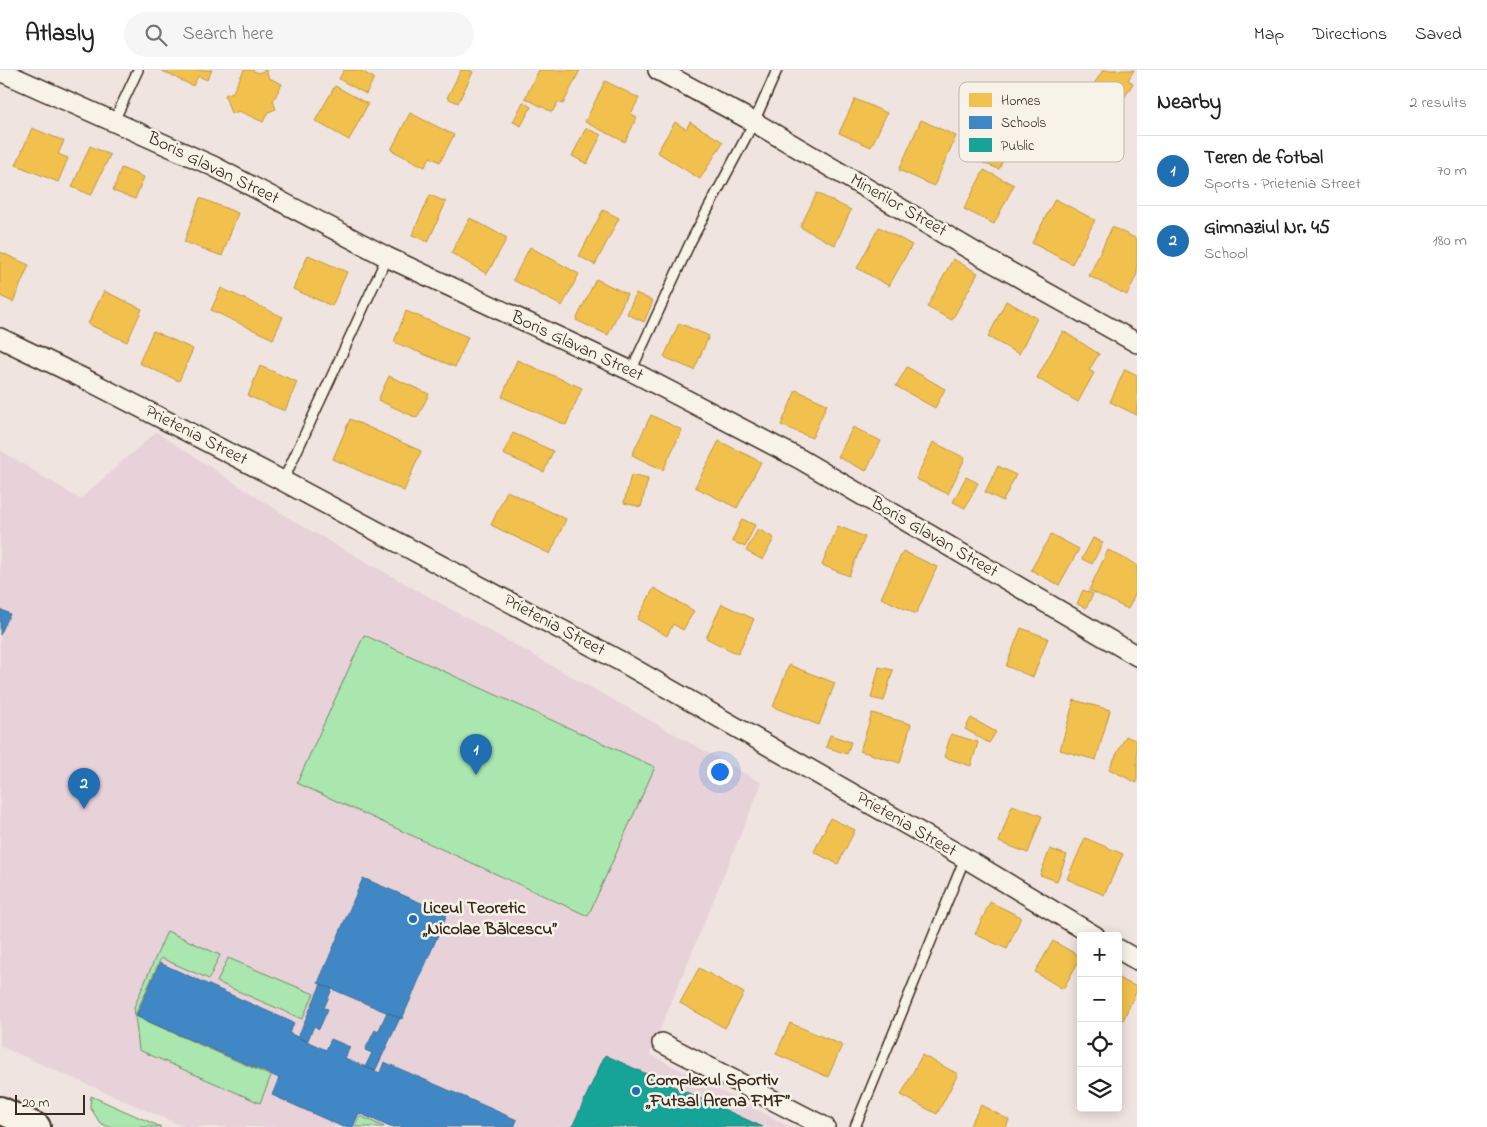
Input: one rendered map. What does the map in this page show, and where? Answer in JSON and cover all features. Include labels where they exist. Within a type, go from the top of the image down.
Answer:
[{"type":"street","name":"Minerilor Street","points":[[658,70],[754,122],[1137,344]]},
{"type":"street","name":"Boris Glavan Street","points":[[0,71],[213,166],[387,257],[631,371],[800,459],[1137,656]]},
{"type":"street","name":"Prietenia Street","points":[[0,338],[93,383],[283,481],[622,662],[964,858],[1088,932]]},
{"type":"street","points":[[1122,951],[1137,960]]},
{"type":"street","points":[[662,1043],[825,1127]]},
{"type":"street","points":[[0,1110],[37,1127]]},
{"type":"lane","points":[[114,121],[138,70]]},
{"type":"lane","points":[[631,371],[691,241],[754,122],[777,70]]},
{"type":"lane","points":[[283,481],[387,257]]},
{"type":"lane","points":[[855,1127],[964,858]]},
{"type":"shaded area","name":"Liceul Teoretic „Nicolae Bălcescu”","points":[[156,432],[297,523],[762,783],[650,1054],[790,1127],[184,1127],[0,1046],[0,450],[80,499]]},
{"type":"green space","points":[[364,635],[655,767],[588,916],[297,783]]},
{"type":"green space","points":[[167,931],[220,955],[209,979],[161,958],[136,1013],[137,1017],[271,1076],[260,1103],[139,1050],[134,1007]]},
{"type":"green space","points":[[228,958],[314,994],[302,1019],[217,982]]},
{"type":"green space","points":[[91,1096],[161,1127],[109,1127],[100,1123],[90,1107]]},
{"type":"green space","points":[[360,1116],[384,1127],[355,1127]]},
{"type":"building: Homes","points":[[160,70],[212,70],[207,80],[198,76],[193,86]]},
{"type":"building: Homes","points":[[244,70],[252,70],[258,73],[266,70],[269,78],[282,84],[273,101],[276,109],[268,112],[263,122],[239,111],[231,114],[225,95],[233,92]]},
{"type":"building: Homes","points":[[344,70],[359,70],[374,78],[366,94],[339,79]]},
{"type":"building: Homes","points":[[461,70],[473,72],[458,103],[447,98]]},
{"type":"building: Homes","points":[[539,70],[580,70],[563,104],[558,102],[552,112],[525,98]]},
{"type":"building: Homes","points":[[1103,70],[1134,70],[1128,80],[1133,83],[1124,98],[1124,82],[1095,82]]},
{"type":"building: Homes","points":[[605,81],[639,98],[631,114],[637,117],[625,142],[585,122]]},
{"type":"building: Homes","points":[[335,86],[368,104],[349,140],[315,121]]},
{"type":"building: Homes","points":[[855,99],[887,113],[871,147],[839,133]]},
{"type":"building: Homes","points":[[523,102],[531,107],[521,126],[513,122]]},
{"type":"building: Homes","points":[[410,113],[454,135],[440,162],[430,157],[425,167],[391,150]]},
{"type":"building: Homes","points":[[921,120],[956,136],[934,186],[899,170]]},
{"type":"building: Homes","points":[[675,122],[686,129],[690,122],[723,142],[700,179],[657,152]]},
{"type":"building: Homes","points":[[32,128],[64,141],[58,154],[68,158],[58,182],[16,165]]},
{"type":"building: Homes","points":[[586,128],[601,135],[587,164],[572,156]]},
{"type":"building: Homes","points":[[90,146],[110,155],[91,195],[72,187]]},
{"type":"building: Homes","points":[[983,162],[1002,162],[999,169]]},
{"type":"building: Homes","points":[[121,168],[144,177],[135,199],[113,191]]},
{"type":"building: Homes","points":[[984,170],[1014,185],[994,224],[964,209]]},
{"type":"building: Homes","points":[[817,193],[851,210],[835,245],[800,227]]},
{"type":"building: Homes","points":[[430,195],[446,202],[428,242],[412,235]]},
{"type":"building: Homes","points":[[200,198],[238,213],[222,256],[184,242]]},
{"type":"building: Homes","points":[[1055,199],[1095,220],[1072,264],[1032,243]]},
{"type":"building: Homes","points":[[603,210],[619,218],[595,265],[579,256]]},
{"type":"building: Homes","points":[[470,218],[507,238],[487,274],[451,253]]},
{"type":"building: Homes","points":[[879,227],[912,245],[889,286],[857,268]]},
{"type":"building: Homes","points":[[1112,227],[1137,239],[1137,274],[1127,295],[1089,276]]},
{"type":"building: Homes","points":[[530,247],[579,274],[562,306],[513,280]]},
{"type":"building: Homes","points":[[0,252],[29,265],[13,302],[0,296]]},
{"type":"building: Homes","points":[[308,255],[347,272],[332,306],[293,289]]},
{"type":"building: Homes","points":[[953,259],[978,273],[952,320],[927,307]]},
{"type":"building: Homes","points":[[596,279],[627,294],[608,335],[576,320]]},
{"type":"building: Homes","points":[[221,288],[283,317],[273,339],[211,310]]},
{"type":"building: Homes","points":[[104,291],[142,309],[127,342],[88,324]]},
{"type":"building: Homes","points":[[636,293],[653,301],[644,322],[627,314]]},
{"type":"building: Homes","points":[[1006,301],[1037,318],[1019,354],[988,337]]},
{"type":"building: Homes","points":[[406,311],[468,337],[455,367],[394,342]]},
{"type":"building: Homes","points":[[679,323],[709,336],[694,370],[664,357]]},
{"type":"building: Homes","points":[[153,331],[193,349],[179,381],[139,363]]},
{"type":"building: Homes","points":[[1063,331],[1099,354],[1089,370],[1094,373],[1078,402],[1037,378]]},
{"type":"building: Homes","points":[[517,360],[582,388],[566,425],[502,397]]},
{"type":"building: Homes","points":[[260,366],[297,382],[285,411],[248,396]]},
{"type":"building: Homes","points":[[907,367],[945,389],[935,408],[896,386]]},
{"type":"building: Homes","points":[[1125,369],[1137,375],[1137,415],[1110,402]]},
{"type":"building: Homes","points":[[389,376],[429,394],[417,418],[378,400]]},
{"type":"building: Homes","points":[[796,390],[827,404],[812,438],[781,425]]},
{"type":"building: Homes","points":[[651,415],[682,430],[663,470],[632,455]]},
{"type":"building: Homes","points":[[350,419],[421,451],[404,491],[333,459]]},
{"type":"building: Homes","points":[[853,427],[881,441],[866,471],[838,457]]},
{"type":"building: Homes","points":[[513,433],[553,451],[544,472],[503,454]]},
{"type":"building: Homes","points":[[719,441],[761,462],[737,508],[695,487]]},
{"type":"building: Homes","points":[[933,442],[965,458],[948,494],[916,479]]},
{"type":"building: Homes","points":[[998,466],[1016,475],[1003,501],[985,492]]},
{"type":"building: Homes","points":[[631,475],[648,479],[641,507],[624,503]]},
{"type":"building: Homes","points":[[966,477],[978,483],[965,508],[953,502]]},
{"type":"building: Homes","points":[[507,491],[566,519],[550,554],[491,525]]},
{"type":"building: Homes","points":[[742,519],[755,525],[745,547],[732,541]]},
{"type":"building: Homes","points":[[838,526],[865,537],[849,576],[822,565]]},
{"type":"building: Homes","points":[[758,529],[774,538],[763,560],[746,551]]},
{"type":"building: Homes","points":[[1051,534],[1079,549],[1059,585],[1031,570]]},
{"type":"building: Homes","points":[[1093,538],[1103,542],[1092,564],[1082,559]]},
{"type":"building: Homes","points":[[1108,550],[1137,565],[1137,591],[1128,609],[1089,590]]},
{"type":"building: Homes","points":[[903,551],[937,567],[916,614],[881,598]]},
{"type":"building: Homes","points":[[654,588],[694,611],[683,630],[673,624],[667,636],[637,619]]},
{"type":"building: Homes","points":[[1083,590],[1093,594],[1086,608],[1077,604]]},
{"type":"building: Homes","points":[[722,604],[754,619],[738,654],[706,638]]},
{"type":"building: Homes","points":[[1021,628],[1048,638],[1033,677],[1006,666]]},
{"type":"building: Homes","points":[[789,665],[835,683],[819,725],[773,707]]},
{"type":"building: Homes","points":[[879,667],[893,670],[884,701],[871,698]]},
{"type":"building: Homes","points":[[1074,700],[1110,710],[1096,760],[1060,750]]},
{"type":"building: Homes","points":[[872,713],[911,724],[900,763],[860,751]]},
{"type":"building: Homes","points":[[971,718],[996,732],[989,743],[965,729]]},
{"type":"building: Homes","points":[[951,734],[978,742],[971,766],[944,757]]},
{"type":"building: Homes","points":[[830,735],[851,742],[847,754],[826,747]]},
{"type":"building: Homes","points":[[1126,736],[1137,741],[1137,783],[1109,769]]},
{"type":"building: Homes","points":[[1012,805],[1042,816],[1028,853],[999,842]]},
{"type":"building: Homes","points":[[830,818],[855,830],[838,864],[814,852]]},
{"type":"building: Homes","points":[[1085,838],[1123,854],[1104,895],[1067,879]]},
{"type":"building: Homes","points":[[1050,849],[1067,855],[1057,881],[1040,875]]},
{"type":"building: Homes","points":[[990,902],[1021,917],[1007,949],[975,934]]},
{"type":"building: Homes","points":[[1053,941],[1077,955],[1077,964],[1063,989],[1035,972]]},
{"type":"building: Homes","points":[[699,968],[744,993],[725,1028],[680,1003]]},
{"type":"building: Homes","points":[[1122,980],[1137,987],[1122,1020]]},
{"type":"building: Homes","points":[[790,1023],[842,1045],[828,1077],[776,1054]]},
{"type":"building: Homes","points":[[922,1055],[958,1074],[937,1114],[901,1095]]},
{"type":"building: Homes","points":[[981,1105],[1009,1120],[1006,1127],[969,1127]]},
{"type":"building: Schools","points":[[0,609],[10,614],[0,635]]},
{"type":"building: Schools","points":[[363,878],[447,914],[402,1019],[318,983]]},
{"type":"building: Schools","points":[[160,963],[294,1023],[289,1033],[326,1050],[331,1039],[350,1047],[345,1058],[380,1073],[384,1062],[517,1120],[514,1127],[390,1127],[359,1113],[353,1127],[343,1127],[272,1095],[279,1078],[136,1016]]},
{"type":"building: Schools","points":[[321,984],[332,989],[324,1008],[328,1009],[319,1029],[314,1026],[307,1042],[298,1037]]},
{"type":"building: Schools","points":[[387,1012],[400,1018],[375,1071],[365,1067],[372,1053],[365,1050],[375,1030],[378,1032]]},
{"type":"building: Public","name":"Complexul Sportiv „Futsal Arena FMF”","points":[[605,1055],[763,1127],[572,1127]]},
{"type":"place","name":"Teren de fotbal","points":[[476,775]]},
{"type":"place","name":"Gimnaziul Nr. 45","points":[[84,809]]},
{"type":"place","name":"Liceul Teoretic „Nicolae Bălcescu”","points":[[413,919]]},
{"type":"place","name":"Complexul Sportiv „Futsal Arena FMF”","points":[[636,1091]]}]
